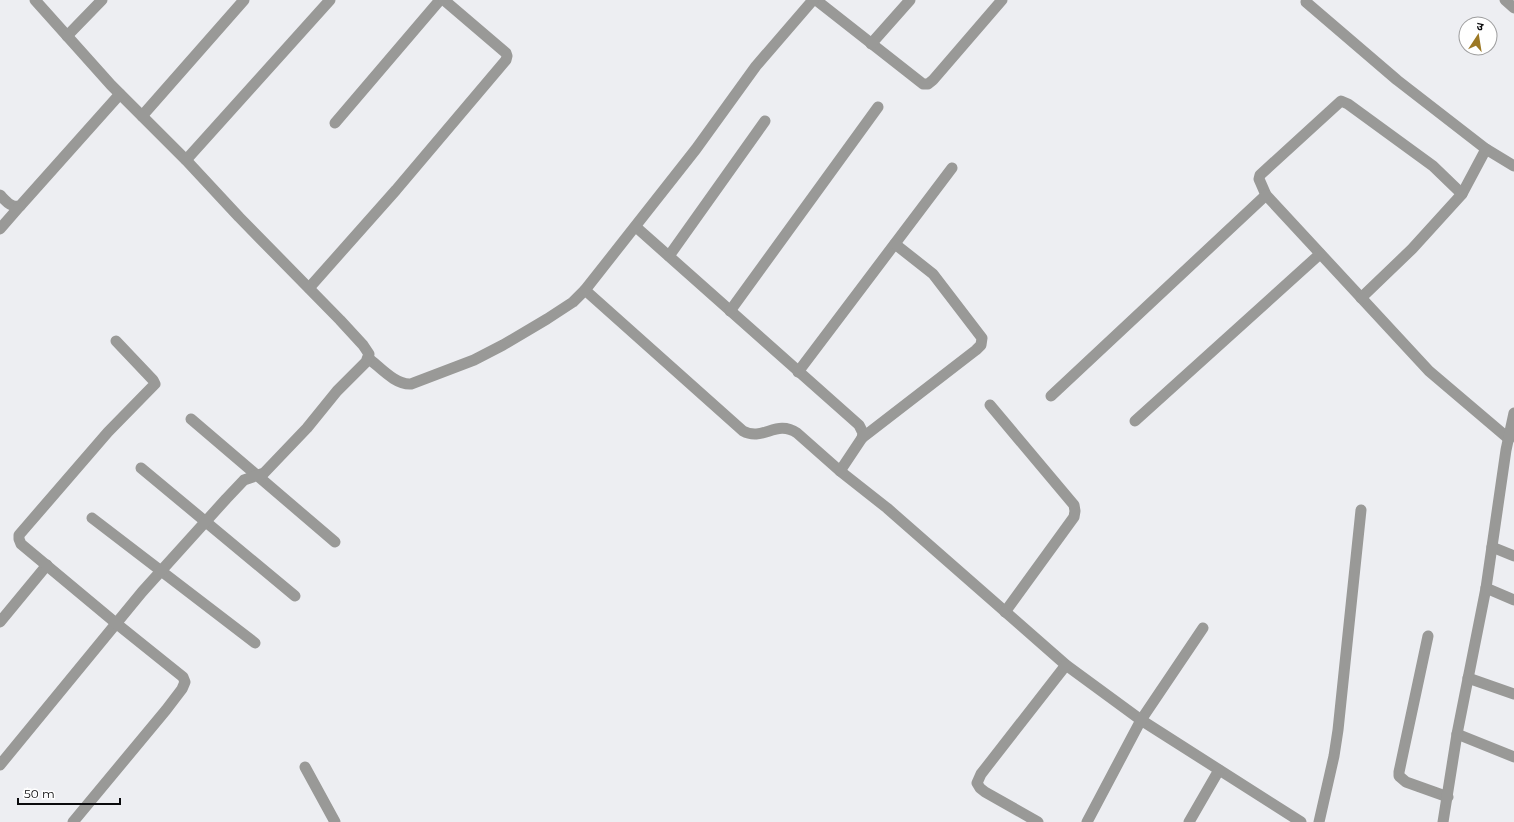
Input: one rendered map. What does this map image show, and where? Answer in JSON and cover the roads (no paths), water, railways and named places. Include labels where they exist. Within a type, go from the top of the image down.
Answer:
[{"type":"street","points":[[0,766],[117,624],[205,522],[244,480],[264,473],[307,428],[337,391],[366,362],[369,354],[363,345],[238,217],[186,160],[120,94],[35,0]]},
{"type":"street","points":[[67,36],[102,0]]},
{"type":"street","points":[[142,116],[244,0]]},
{"type":"street","points":[[186,160],[330,0]]},
{"type":"street","points":[[335,123],[440,0]]},
{"type":"street","points":[[308,288],[396,190],[508,56],[444,0]]},
{"type":"street","points":[[368,358],[397,382],[403,385],[411,384],[474,360],[502,346],[573,302],[585,290],[636,227],[696,149],[756,66],[813,0]]},
{"type":"street","points":[[816,0],[920,83],[928,84],[1002,0]]},
{"type":"street","points":[[871,44],[910,0]]},
{"type":"street","points":[[1505,0],[1514,8]]},
{"type":"street","points":[[1306,2],[1397,80],[1486,149],[1514,166]]},
{"type":"street","points":[[0,229],[120,94]]},
{"type":"street","points":[[1462,194],[1433,166],[1348,104],[1340,101],[1260,175],[1259,179],[1266,195],[1429,371],[1510,448]]},
{"type":"street","points":[[730,311],[878,107]]},
{"type":"street","points":[[668,256],[765,121]]},
{"type":"street","points":[[1361,298],[1412,249],[1462,194],[1486,149]]},
{"type":"street","points":[[798,372],[952,168]]},
{"type":"street","points":[[0,195],[11,206],[20,206]]},
{"type":"street","points":[[1051,396],[1266,195]]},
{"type":"street","points":[[636,227],[859,425],[863,433],[862,438]]},
{"type":"street","points":[[840,471],[862,438],[981,345],[982,338],[936,278],[923,265],[895,244]]},
{"type":"street","points":[[1136,421],[1320,254]]},
{"type":"street","points":[[585,290],[743,431],[750,435],[784,428],[791,429],[840,471],[887,508],[1066,666],[1141,720],[1301,822]]},
{"type":"street","points":[[73,822],[166,710],[182,689],[185,682],[183,677],[21,544],[19,539],[19,535],[108,432],[155,384],[153,380],[116,341]]},
{"type":"street","points":[[990,405],[1074,505],[1075,511],[1074,517],[1005,612]]},
{"type":"street","points":[[1443,822],[1457,734],[1486,588],[1510,448],[1514,413]]},
{"type":"street","points":[[191,419],[335,542]]},
{"type":"street","points":[[141,468],[295,596]]},
{"type":"street","points":[[1319,822],[1334,756],[1338,730],[1360,510]]},
{"type":"street","points":[[92,518],[255,643]]},
{"type":"street","points":[[1492,547],[1514,556]]},
{"type":"street","points":[[0,622],[47,566]]},
{"type":"street","points":[[1486,588],[1514,600]]},
{"type":"street","points":[[1087,822],[1141,720],[1203,628]]},
{"type":"street","points":[[1428,636],[1398,772],[1399,776],[1406,782],[1448,797]]},
{"type":"street","points":[[1038,822],[985,792],[977,783],[981,774],[1066,666]]},
{"type":"street","points":[[1468,678],[1514,694]]},
{"type":"street","points":[[1457,734],[1514,757]]},
{"type":"street","points":[[305,767],[335,822]]},
{"type":"street","points":[[1189,822],[1219,770]]}]
